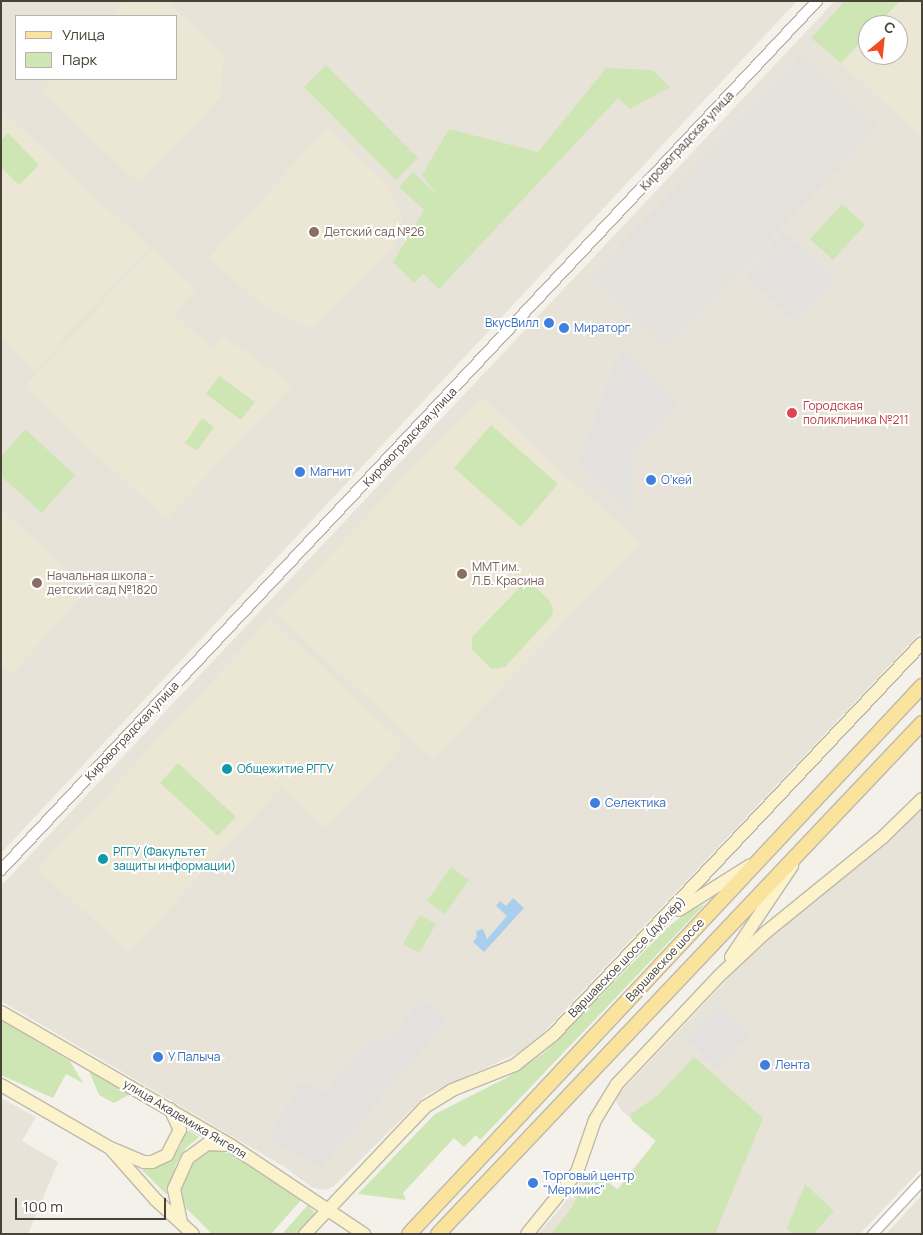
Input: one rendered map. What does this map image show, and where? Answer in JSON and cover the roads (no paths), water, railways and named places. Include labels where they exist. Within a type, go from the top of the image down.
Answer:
[{"type":"main road","name":"Варшавское шоссе (дублёр)","points":[[305,1234],[425,1106],[452,1090],[515,1065],[536,1050],[656,926],[922,643]]},
{"type":"main road","name":"Варшавское шоссе","points":[[408,1234],[922,686]]},
{"type":"main road","name":"Варшавское шоссе","points":[[438,1234],[922,723]]},
{"type":"main road","points":[[527,1234],[577,1172],[595,1120],[614,1088],[718,976],[765,933],[883,837],[922,799]]},
{"type":"main road","points":[[718,976],[802,851]]},
{"type":"main road","points":[[656,926],[757,861]]},
{"type":"main road","name":"улица Академика Янгеля","points":[[1,1012],[232,1146],[364,1234]]},
{"type":"main road","points":[[1,1084],[110,1148],[144,1162],[160,1160],[180,1135],[179,1126],[170,1109]]},
{"type":"main road","points":[[181,1223],[175,1207],[174,1189],[188,1158],[207,1144],[232,1146]]},
{"type":"main road","points":[[110,1148],[156,1200],[193,1234]]},
{"type":"street","name":"Кировоградская улица","points":[[1,870],[817,1]]},
{"type":"street","points":[[872,1234],[922,1180]]},
{"type":"water","points":[[513,898],[524,908],[484,952],[473,942],[477,937],[476,931],[483,929],[487,939],[507,916],[496,906],[500,901],[506,906]]},
{"type":"place","name":"Детский сад №26","points":[[314,232]]},
{"type":"place","name":"ВкусВилл","points":[[549,323]]},
{"type":"place","name":"Мираторг","points":[[564,328]]},
{"type":"place","name":"Городская поликлиника №211","points":[[792,413]]},
{"type":"place","name":"Магнит","points":[[300,472]]},
{"type":"place","name":"О’кей","points":[[651,480]]},
{"type":"place","name":"ММТ им. Л.Б. Красина","points":[[462,574]]},
{"type":"place","name":"Начальная школа - детский сад №1820","points":[[37,583]]},
{"type":"place","name":"Общежитие РГГУ","points":[[227,769]]},
{"type":"place","name":"Селектика","points":[[595,803]]},
{"type":"place","name":"РГГУ (Факультет защиты информации)","points":[[103,859]]},
{"type":"place","name":"У Палыча","points":[[158,1057]]},
{"type":"place","name":"Лента","points":[[765,1065]]},
{"type":"place","name":"Торговый центр \"Меримис\"","points":[[533,1183]]}]
